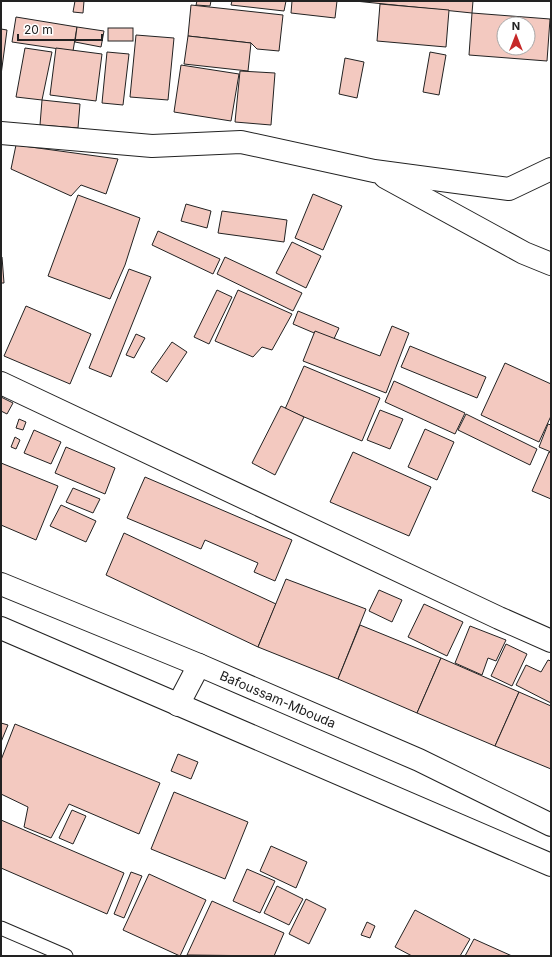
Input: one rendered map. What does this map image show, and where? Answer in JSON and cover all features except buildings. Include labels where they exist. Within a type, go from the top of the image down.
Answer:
[{"type":"main road","points":[[1,133],[152,146],[241,142],[374,171],[509,189],[551,169]]},
{"type":"main road","points":[[374,171],[524,253],[551,264]]},
{"type":"main road","points":[[1,383],[499,618],[551,641]]},
{"type":"main road","name":"Bafoussam-Mbouda","points":[[1,584],[199,665],[419,760],[551,825]]},
{"type":"main road","points":[[1,628],[551,865]]},
{"type":"main road","points":[[178,705],[199,665]]},
{"type":"lane","points":[[1,928],[66,956]]}]
